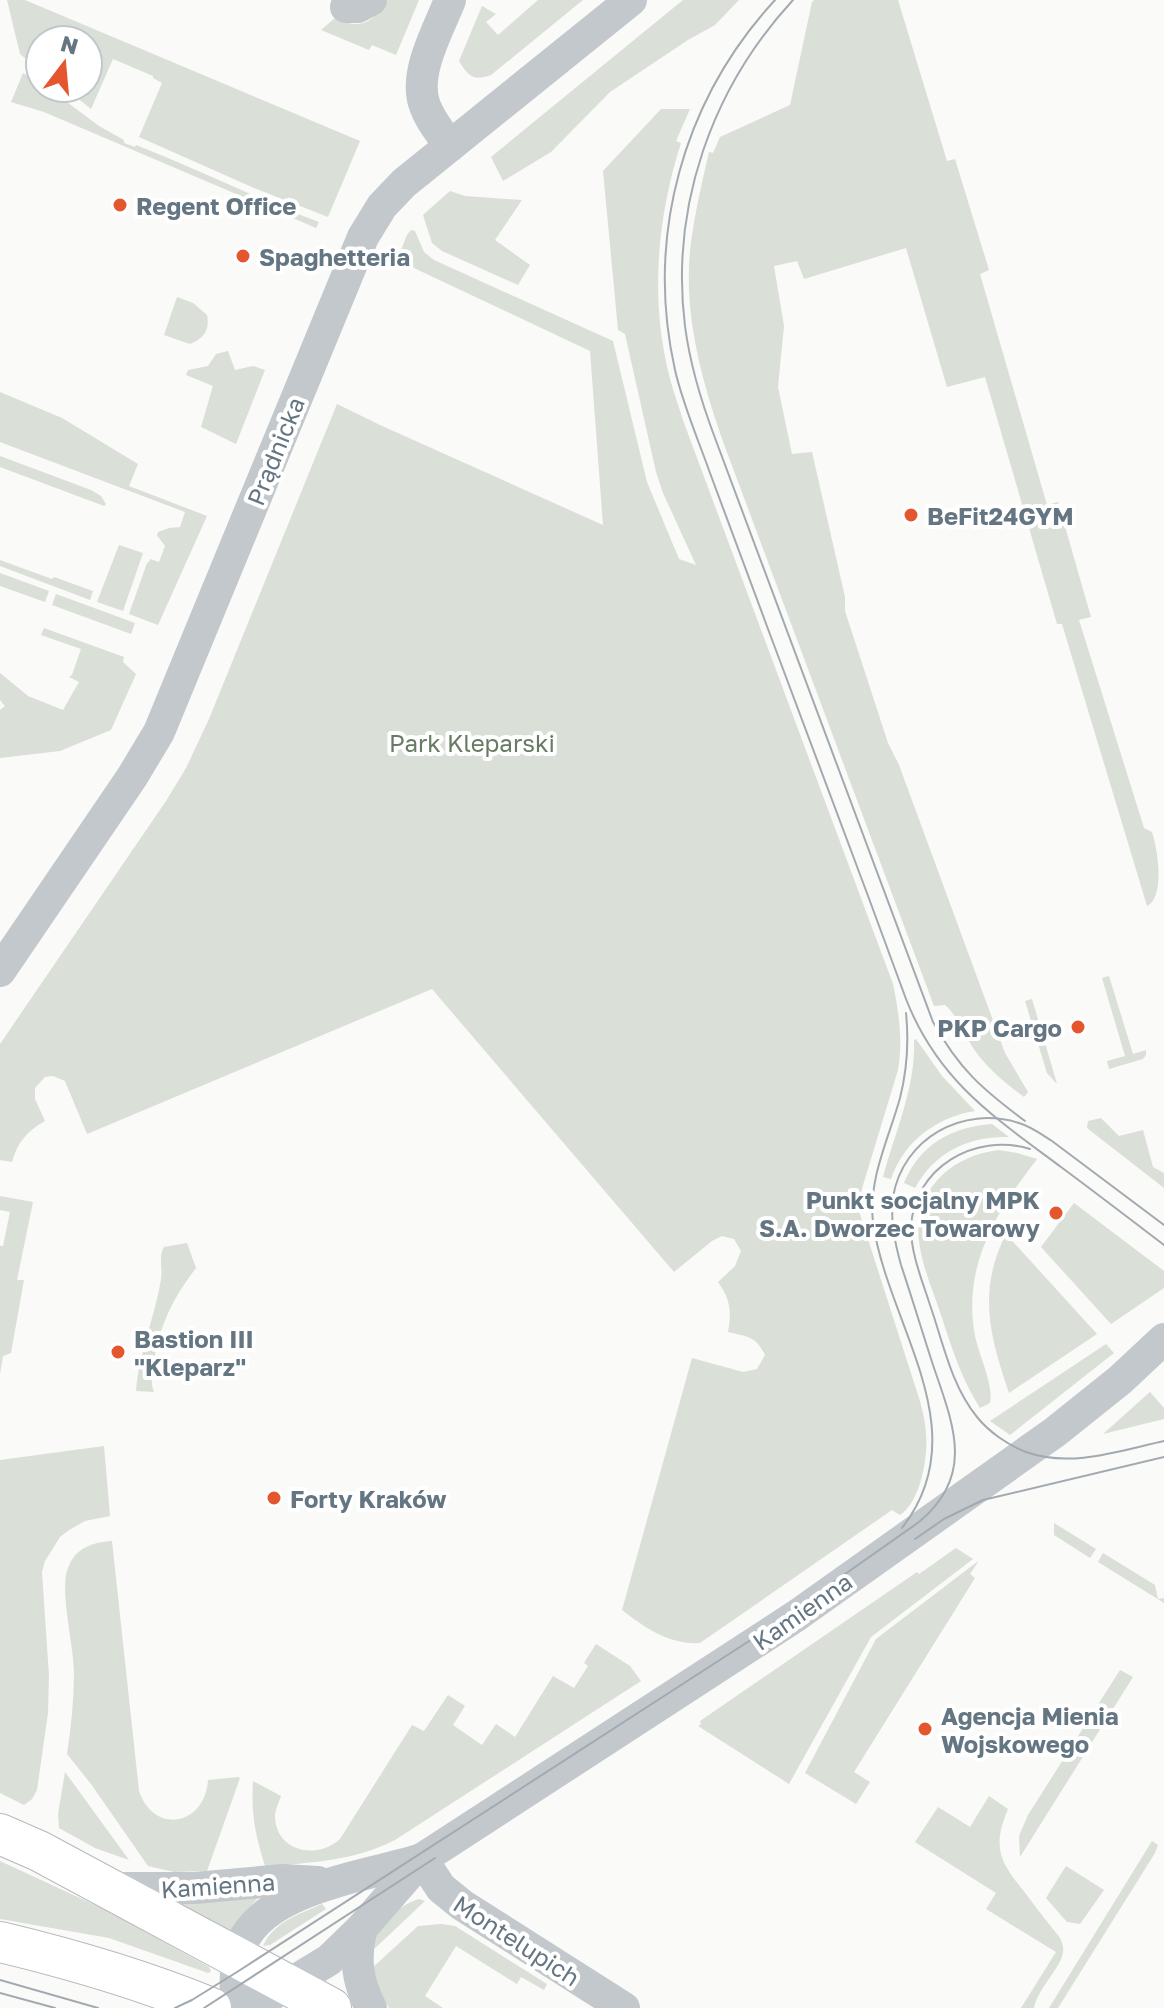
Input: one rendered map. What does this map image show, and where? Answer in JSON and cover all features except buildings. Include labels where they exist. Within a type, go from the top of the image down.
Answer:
[{"type":"main road","points":[[0,1834],[29,1846],[331,2008]]},
{"type":"main road","points":[[0,1942],[66,1959],[211,2008]]},
{"type":"street","points":[[450,0],[426,61],[421,84],[428,114],[450,146]]},
{"type":"street","name":"Prądnicka","points":[[0,971],[132,777],[159,732],[373,217],[394,193],[631,0]]},
{"type":"street","name":"Kamienna","points":[[235,2008],[237,1958],[249,1932],[270,1911],[329,1883],[422,1859],[796,1616],[1055,1432],[1120,1380],[1164,1339]]},
{"type":"street","name":"Kamienna","points":[[250,2008],[329,1960],[362,1928],[422,1859]]},
{"type":"street","name":"Montelupich","points":[[422,1859],[441,1888],[462,1905],[624,2008]]},
{"type":"street","name":"Kamienna","points":[[107,1888],[195,1888],[283,1880],[329,1883]]},
{"type":"street","points":[[362,1928],[356,1960],[371,2008]]},
{"type":"green space","points":[[7,0],[25,0],[82,24],[24,24],[24,57],[20,54]]},
{"type":"green space","points":[[388,0],[419,0],[396,55],[372,45],[369,50],[321,30],[335,18],[353,24],[366,22]]},
{"type":"green space","points":[[538,0],[583,0],[491,75],[480,78],[469,74],[459,61],[482,6],[496,14],[486,22],[498,35]]},
{"type":"green space","points":[[683,0],[739,0],[715,25],[610,92],[551,152],[503,181],[491,157]]},
{"type":"green space","points":[[814,0],[898,0],[947,161],[955,159],[989,270],[980,274],[1047,505],[1058,502],[1091,617],[1079,620],[1144,828],[1152,832],[1157,852],[1158,885],[1156,894],[1147,906],[1062,624],[1057,624],[985,377],[947,387],[906,248],[804,279],[797,261],[774,266],[784,326],[778,387],[792,454],[812,452],[845,597],[845,611],[888,743],[899,765],[1005,1053],[1028,1092],[1024,1097],[981,1059],[949,1009],[945,1005],[934,1006],[725,447],[696,346],[689,268],[691,242],[709,152],[713,153],[720,137],[790,105]]},
{"type":"green space","points":[[104,33],[360,141],[328,217],[139,137],[162,83],[113,59],[104,79]]},
{"type":"green space","points":[[23,73],[24,104],[69,104],[124,140],[124,143],[159,154],[319,222],[316,228],[44,112],[11,102]]},
{"type":"green space","name":"Park Kleparski","points":[[661,109],[690,109],[676,141],[681,143],[666,200],[659,258],[659,317],[671,381],[893,984],[900,1027],[898,1070],[857,1205],[919,1400],[926,1443],[918,1489],[900,1515],[892,1510],[700,1643],[668,1638],[622,1610],[692,1358],[743,1372],[757,1369],[765,1355],[755,1341],[728,1332],[729,1306],[718,1282],[735,1266],[741,1251],[734,1239],[722,1236],[674,1272],[432,989],[87,1134],[65,1081],[53,1076],[45,1077],[35,1088],[35,1099],[45,1121],[24,1138],[12,1162],[0,1160],[0,1044],[186,768],[209,719],[337,404],[603,525],[590,351],[397,260],[411,230],[415,231],[424,252],[434,260],[613,341],[647,482],[679,559],[696,565],[656,472],[625,334],[618,330],[603,171]]},
{"type":"green space","points":[[450,191],[465,196],[522,200],[495,240],[530,265],[518,285],[442,251],[432,243],[423,215]]},
{"type":"green space","points":[[177,297],[193,303],[207,315],[205,333],[190,344],[164,335]]},
{"type":"green space","points":[[228,351],[235,370],[253,366],[265,370],[236,444],[201,427],[213,386],[186,375],[188,370],[208,366],[216,354]]},
{"type":"green space","points":[[0,392],[62,418],[138,464],[129,486],[207,516],[158,625],[129,614],[147,563],[150,559],[159,562],[165,546],[158,532],[180,527],[185,512],[0,442]]},
{"type":"green space","points":[[0,456],[91,490],[101,496],[106,504],[104,506],[0,467]]},
{"type":"green space","points":[[119,545],[143,553],[123,611],[97,602]]},
{"type":"green space","points":[[0,560],[93,591],[90,600],[0,566]]},
{"type":"green space","points":[[0,573],[49,591],[45,602],[0,586]]},
{"type":"green space","points":[[56,594],[135,623],[131,634],[52,605]]},
{"type":"green space","points":[[44,628],[124,657],[123,662],[136,674],[111,730],[60,751],[0,758],[0,710],[5,706],[0,700],[0,673],[28,696],[63,710],[79,682],[69,677],[81,649],[41,635]]},
{"type":"green space","points":[[1109,976],[1133,1054],[1146,1050],[1146,1055],[1143,1059],[1109,1069],[1107,1061],[1125,1056],[1102,978]]},
{"type":"green space","points":[[1032,999],[1057,1084],[1047,1073],[1025,1001]]},
{"type":"green space","points":[[916,1039],[942,1076],[975,1111],[948,1119],[924,1133],[904,1153],[891,1179],[883,1177],[908,1092]]},
{"type":"green space","points":[[1101,1118],[1119,1136],[1143,1130],[1153,1167],[1164,1173],[1164,1188],[1087,1128],[1088,1121]]},
{"type":"green space","points":[[992,1124],[1009,1137],[967,1143],[932,1165],[915,1188],[904,1183],[919,1158],[939,1140],[964,1129]]},
{"type":"green space","points":[[999,1150],[1037,1159],[996,1220],[978,1263],[972,1310],[975,1336],[991,1396],[990,1403],[980,1408],[958,1364],[929,1280],[919,1241],[919,1223],[922,1206],[939,1178],[966,1159]]},
{"type":"green space","points":[[0,1196],[33,1202],[17,1280],[24,1280],[11,1353],[3,1356],[0,1374],[0,1246],[3,1246],[10,1212],[0,1210]]},
{"type":"green space","points":[[1074,1203],[1164,1271],[1164,1288],[1111,1324],[1041,1247]]},
{"type":"green space","points":[[1006,1234],[1097,1334],[1009,1393],[996,1353],[989,1295],[997,1255]]},
{"type":"green space","points":[[187,1243],[196,1268],[174,1301],[164,1324],[152,1373],[154,1392],[136,1391],[140,1362],[161,1279],[162,1251],[164,1247]]},
{"type":"green space","points":[[1106,1344],[1114,1353],[1010,1435],[990,1421]]},
{"type":"green space","points":[[1150,1392],[1164,1408],[1164,1419],[1103,1434]]},
{"type":"green space","points":[[104,1446],[110,1516],[85,1521],[60,1537],[42,1572],[49,1676],[48,1713],[37,1790],[24,1805],[0,1793],[0,1460]]},
{"type":"green space","points":[[1054,1523],[1096,1549],[1090,1558],[1054,1535]]},
{"type":"green space","points":[[112,1541],[139,1791],[146,1805],[167,1819],[178,1819],[198,1807],[208,1780],[240,1778],[207,1871],[174,1872],[148,1866],[67,1754],[74,1673],[65,1590],[68,1568],[80,1551]]},
{"type":"green space","points":[[956,1548],[973,1559],[871,1637],[789,1784],[698,1726],[700,1721]]},
{"type":"green space","points":[[1103,1553],[1155,1585],[1158,1599],[1164,1598],[1164,1603],[1098,1562]]},
{"type":"green space","points":[[977,1562],[970,1574],[975,1578],[854,1772],[870,1782],[856,1804],[805,1773],[876,1639]]},
{"type":"green space","points":[[596,1644],[630,1666],[641,1681],[395,1840],[348,1857],[265,1866],[254,1824],[253,1781],[281,1796],[275,1814],[281,1837],[298,1849],[320,1850],[340,1839],[412,1725],[424,1731],[448,1695],[465,1706],[453,1725],[482,1745],[496,1724],[515,1737],[553,1676],[574,1688],[588,1666],[584,1663]]},
{"type":"green space","points":[[1120,1670],[1133,1677],[1020,1857],[1019,1836],[1028,1815]]},
{"type":"green space","points":[[65,1772],[129,1860],[95,1848],[59,1828],[58,1814]]},
{"type":"green space","points":[[989,1796],[1008,1809],[1000,1835],[1001,1855],[1005,1864],[1060,1938],[1063,1947],[1058,1965],[1034,2008],[1021,2008],[1056,1952],[986,1909],[996,1893],[915,1842],[938,1807],[970,1827]]},
{"type":"green space","points":[[1152,1841],[1158,1845],[1155,1853],[1058,2008],[1049,2008]]},
{"type":"green space","points":[[0,1861],[108,1911],[209,1967],[211,1971],[208,1973],[109,1938],[0,1919]]},
{"type":"green space","points":[[1066,1866],[1104,1890],[1080,1924],[1067,1922],[1046,1898]]},
{"type":"green space","points":[[258,1898],[232,1932],[177,1906],[178,1902]]},
{"type":"green space","points":[[419,1899],[425,1901],[371,1952],[377,1932],[386,1920]]},
{"type":"green space","points":[[322,1904],[326,1909],[270,1945],[263,1946],[280,1925]]},
{"type":"green space","points":[[418,1926],[455,1926],[547,1984],[544,1990],[521,1977],[517,1984],[456,1946],[425,1996],[443,2008],[389,2008],[372,1968]]},
{"type":"tram line","points":[[775,0],[743,39],[716,81],[695,126],[679,172],[669,220],[665,270],[667,320],[682,396],[919,1028],[934,1053],[970,1095],[1164,1245]]},
{"type":"tram line","points":[[793,0],[764,34],[740,71],[719,110],[703,151],[691,193],[684,237],[682,281],[690,355],[710,424],[933,1022],[952,1053],[973,1077],[1025,1121]]},
{"type":"tram line","points":[[902,1528],[923,1491],[932,1453],[930,1415],[922,1376],[881,1261],[872,1206],[876,1174],[904,1077],[906,1013]]},
{"type":"tram line","points":[[175,2008],[237,1972],[760,1634],[919,1522],[937,1504],[948,1486],[954,1467],[952,1428],[901,1265],[892,1214],[899,1176],[922,1143],[957,1123],[977,1119],[1019,1123],[1052,1141],[1164,1225]]},
{"type":"tram line","points":[[1030,1149],[1009,1145],[969,1151],[935,1172],[914,1207],[911,1238],[915,1257],[961,1391],[977,1417],[993,1433],[1019,1449],[1043,1457],[1095,1456],[1164,1441]]},
{"type":"tram line","points":[[915,1539],[944,1519],[983,1500],[1164,1457]]},
{"type":"tram line","points":[[204,2008],[435,1858]]},
{"type":"tram line","points":[[0,1980],[98,2008]]},
{"type":"tram line","points":[[0,1993],[55,2008]]},
{"type":"place","name":"Regent Office","points":[[120,205]]},
{"type":"place","name":"Spaghetteria","points":[[243,256]]},
{"type":"place","name":"BeFit24GYM","points":[[911,515]]},
{"type":"place","name":"PKP Cargo","points":[[1078,1027]]},
{"type":"place","name":"Punkt socjalny MPK S.A. Dworzec Towarowy","points":[[1056,1213]]},
{"type":"place","name":"Bastion III \"Kleparz\"","points":[[118,1352]]},
{"type":"place","name":"Forty Kraków","points":[[274,1498]]},
{"type":"place","name":"Agencja Mienia Wojskowego","points":[[925,1729]]}]
